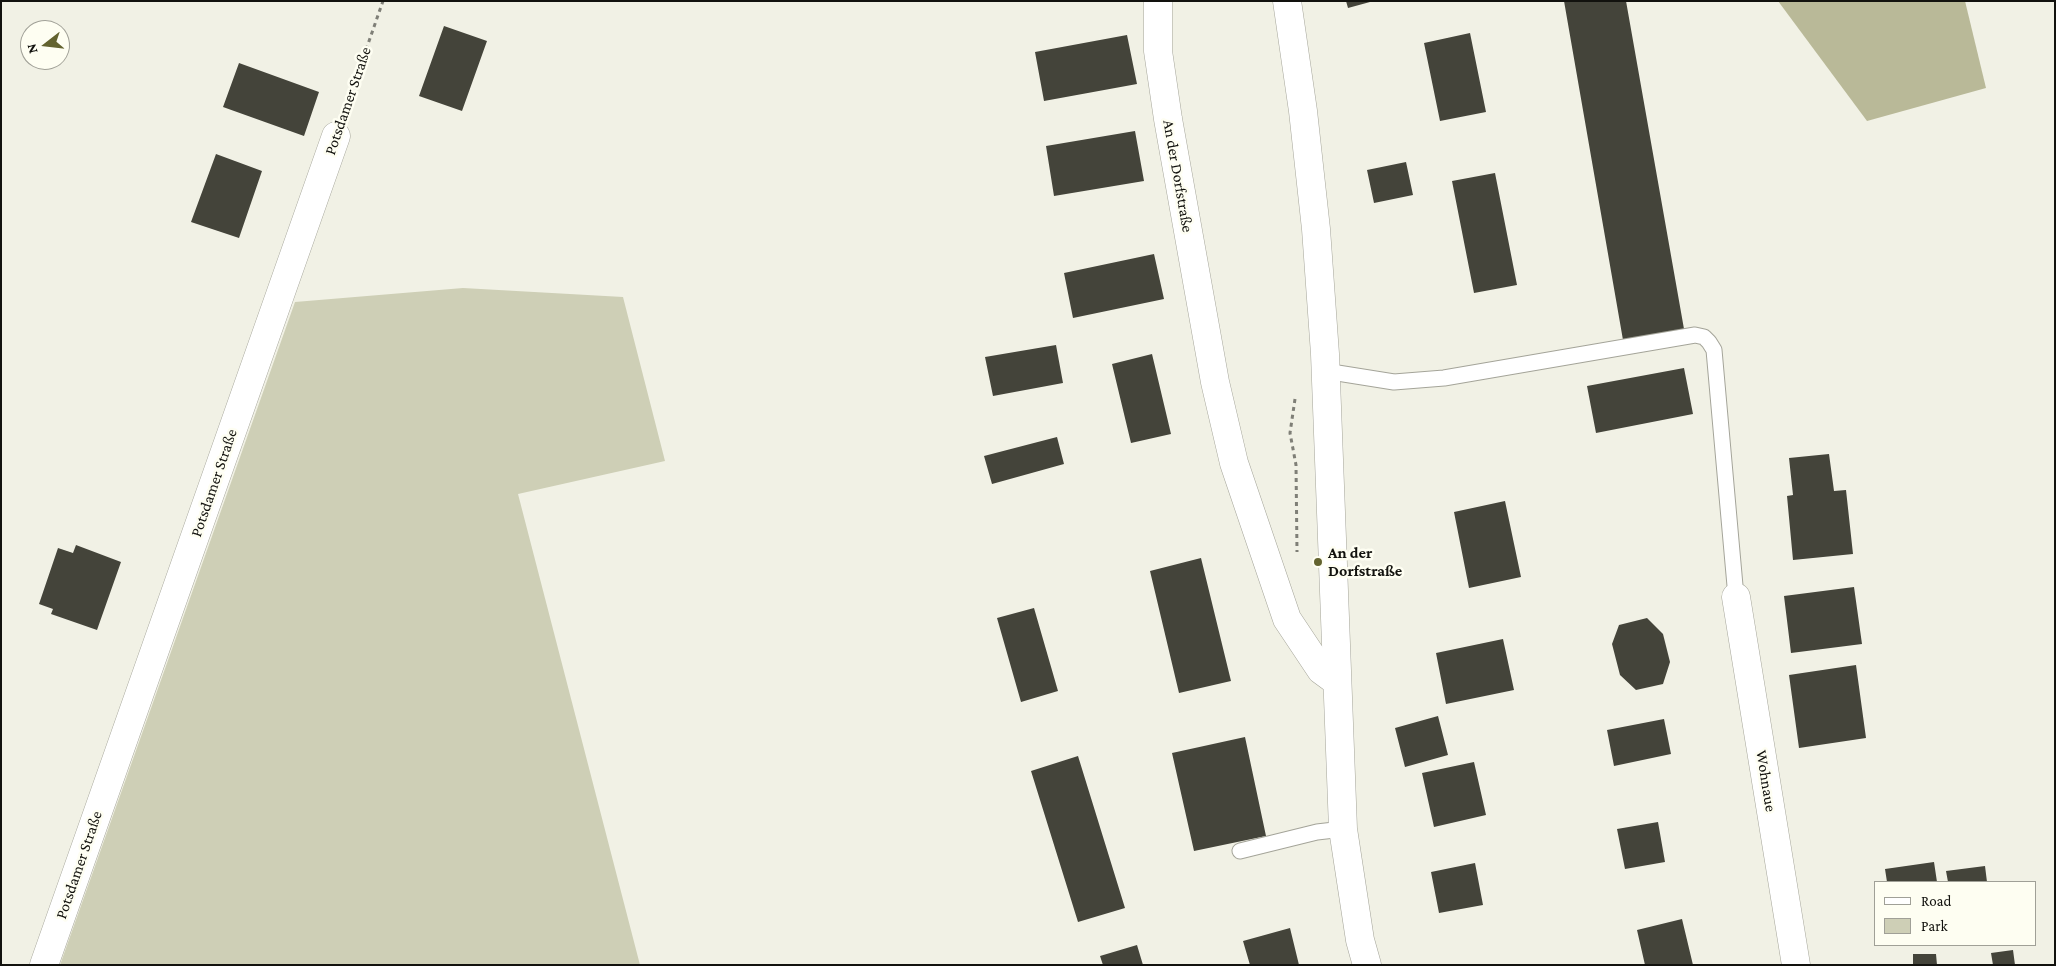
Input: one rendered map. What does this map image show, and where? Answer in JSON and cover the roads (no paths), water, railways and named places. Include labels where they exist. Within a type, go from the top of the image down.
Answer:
[{"type":"street","name":"An der Dorfstraße","points":[[1158,1],[1158,51],[1168,119],[1215,382],[1234,463],[1287,619],[1321,670],[1336,681]]},
{"type":"street","points":[[1287,1],[1303,111],[1314,209],[1325,371],[1343,829],[1360,940],[1367,965]]},
{"type":"street","name":"Potsdamer Straße","points":[[44,965],[336,136]]},
{"type":"street","name":"Wohnaue","points":[[1736,597],[1796,965]]},
{"type":"lane","points":[[1325,371],[1394,382],[1436,379],[1695,335],[1704,337],[1714,350],[1736,597]]},
{"type":"lane","points":[[1240,851],[1317,832],[1343,829]]},
{"type":"place","name":"An der Dorfstraße","points":[[1318,562]]}]
